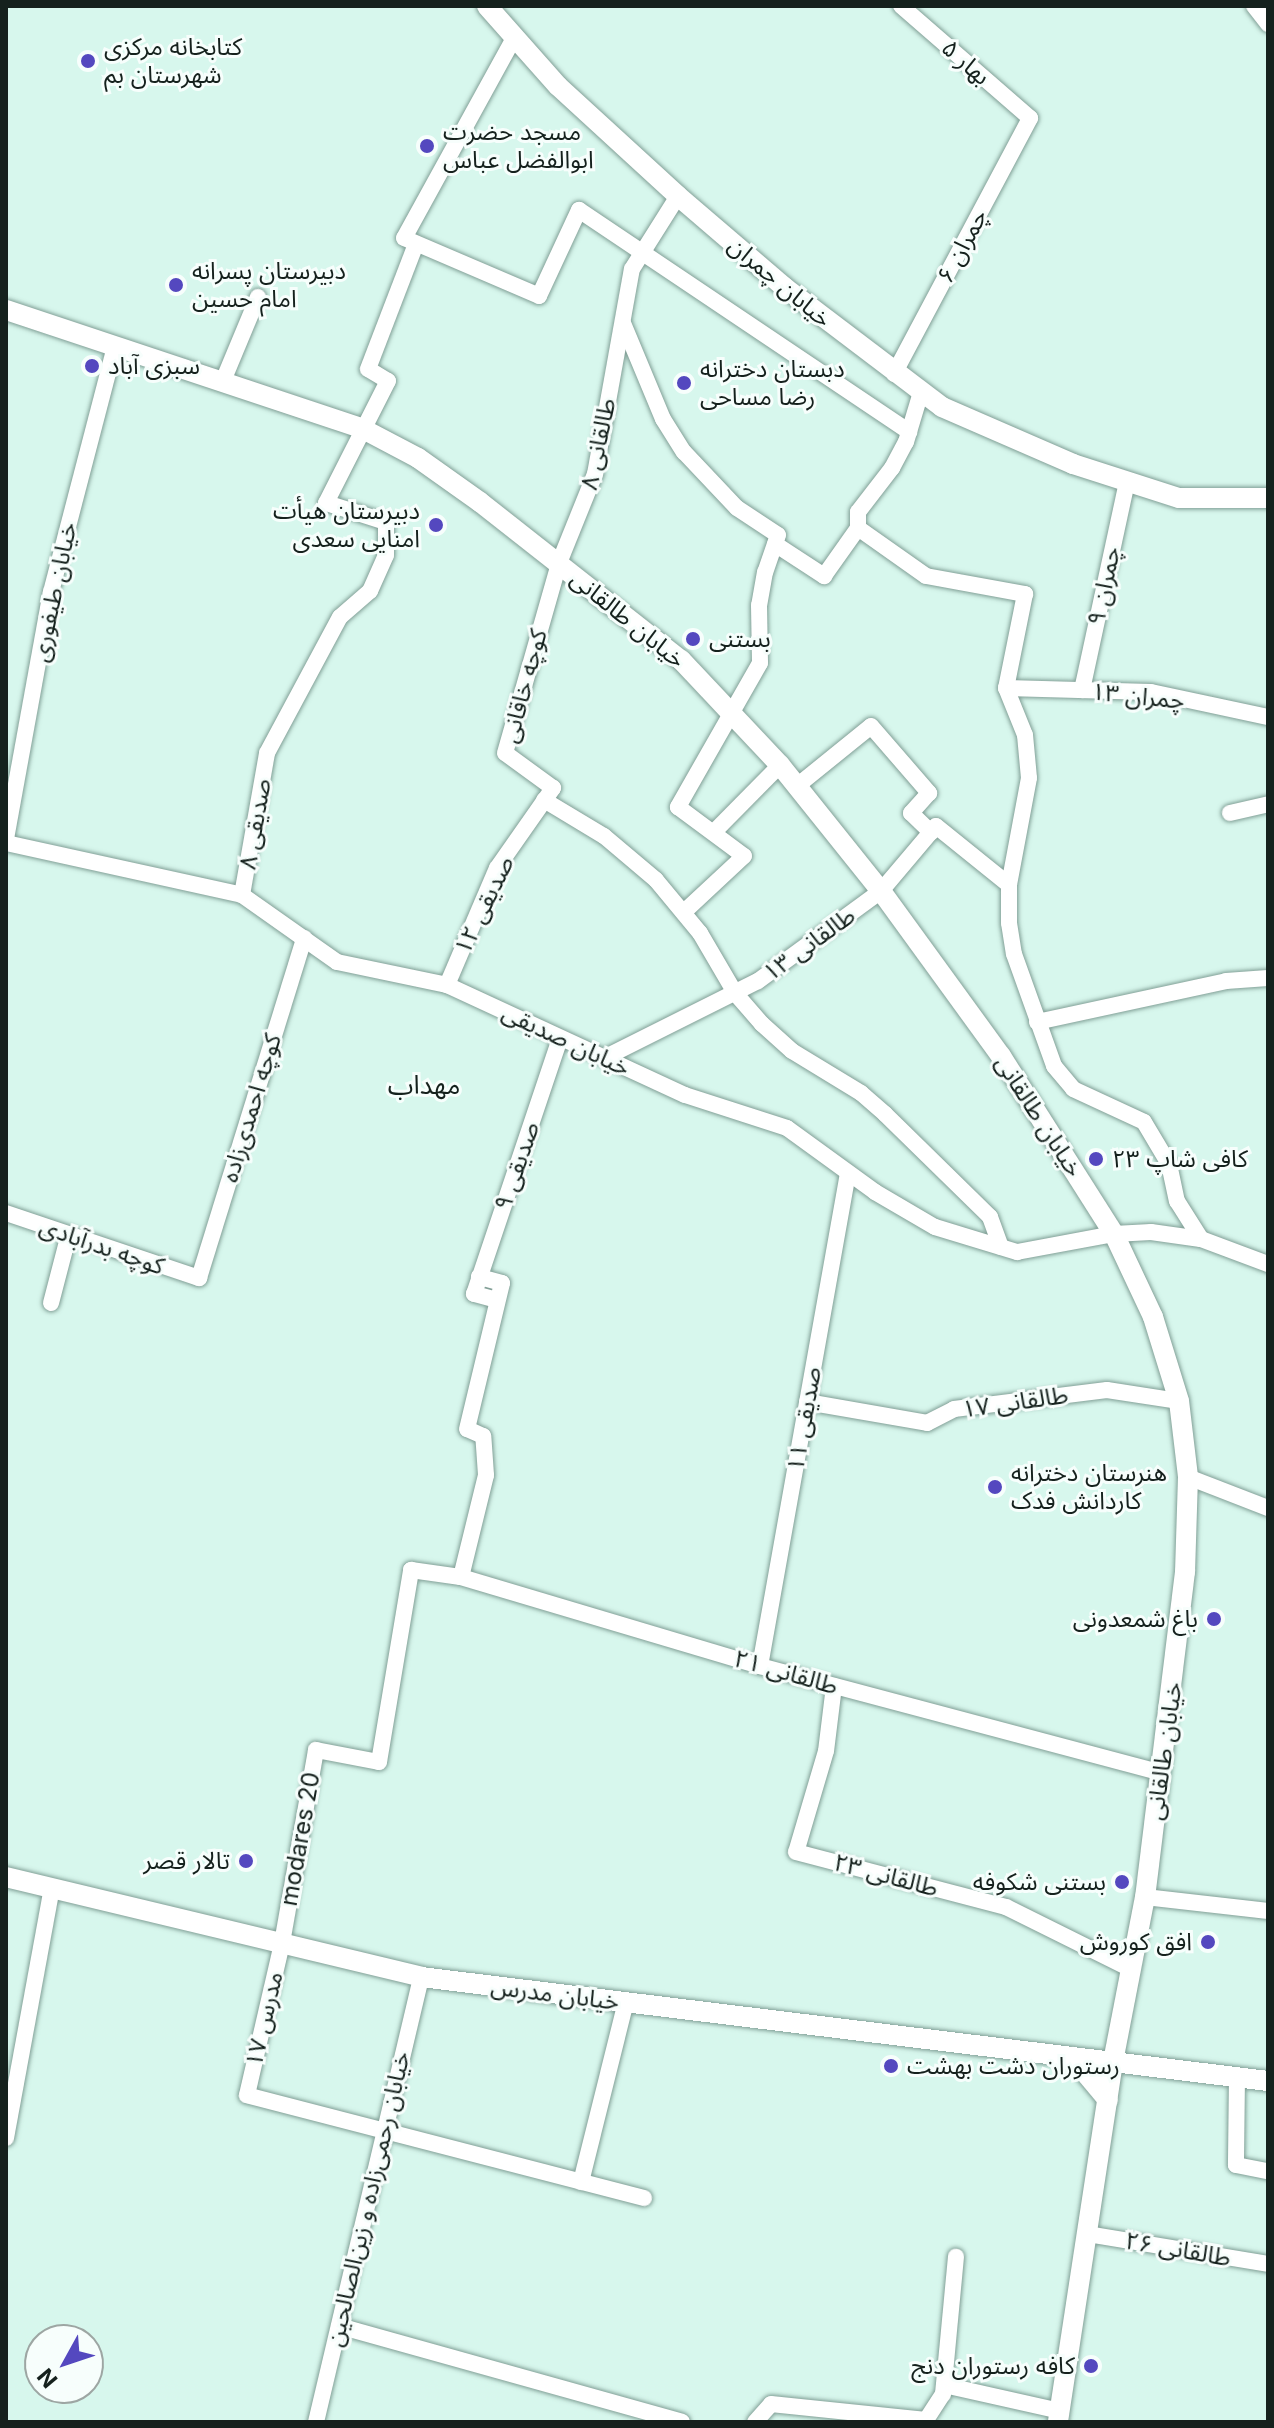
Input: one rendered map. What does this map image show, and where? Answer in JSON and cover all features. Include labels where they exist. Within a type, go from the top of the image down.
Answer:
[{"type":"main road","name":"خیابان چمران","points":[[487,6],[558,86],[678,196],[784,287],[894,374],[942,407],[1073,464],[1179,498],[1268,498]]},
{"type":"main road","name":"خیابان طالقانی","points":[[6,310],[363,429],[418,458],[559,563],[681,660],[780,765],[881,891],[1001,1056],[1114,1234],[1153,1317],[1179,1401],[1188,1477],[1182,1603],[1145,1897],[1113,2062],[1059,2416]]},
{"type":"main road","name":"خیابان مدرس","points":[[6,1877],[421,1977],[1268,2081]]},
{"type":"main road","points":[[1072,2057],[1108,2100]]},
{"type":"street","name":"بهار ۵","points":[[901,6],[1030,118]]},
{"type":"street","points":[[1254,6],[1268,24]]},
{"type":"street","points":[[363,429],[388,381],[368,369],[410,241],[514,38]]},
{"type":"street","name":"چمران ۶","points":[[894,374],[1030,118]]},
{"type":"street","name":"طالقانی ۸","points":[[559,563],[595,474],[632,269],[678,196]]},
{"type":"street","points":[[410,241],[539,296],[579,210],[909,432]]},
{"type":"street","points":[[223,381],[258,297]]},
{"type":"street","points":[[622,321],[663,419],[684,452],[737,508],[824,576],[858,528],[858,512],[892,468],[909,432],[921,392]]},
{"type":"street","name":"خیابان طیفوری","points":[[6,841],[51,592],[115,347]]},
{"type":"street","name":"صدیقی ۸","points":[[242,895],[267,753],[340,617],[370,591],[386,555],[386,522],[326,503],[363,429]]},
{"type":"street","name":"چمران ۹","points":[[1082,690],[1127,481]]},
{"type":"street","points":[[858,528],[926,576],[1025,594],[1006,688],[1025,735],[1029,778],[1009,885],[1009,923],[1014,954],[1054,1066],[1073,1089],[1144,1122],[1169,1164],[1177,1201],[1201,1239]]},
{"type":"street","points":[[684,912],[744,856],[715,831],[678,807],[735,714],[760,663],[759,605],[777,540]]},
{"type":"street","name":"کوچه خاقانی","points":[[549,794],[505,753],[559,563]]},
{"type":"street","name":"چمران ۱۳","points":[[1006,688],[1151,692],[1268,717]]},
{"type":"street","points":[[797,786],[871,726],[929,793],[911,813],[1009,885]]},
{"type":"street","points":[[715,831],[780,765]]},
{"type":"street","points":[[549,794],[631,857],[684,912],[735,993],[792,1051],[861,1093],[912,1140],[990,1217],[1001,1247]]},
{"type":"street","name":"صدیقی ۱۲","points":[[447,985],[497,868],[549,794]]},
{"type":"street","points":[[1230,813],[1268,804]]},
{"type":"street","name":"طالقانی ۱۳","points":[[604,1058],[758,981],[881,891],[934,829]]},
{"type":"street","name":"خیابان صدیقی","points":[[6,841],[242,895],[337,962],[447,985],[685,1095],[787,1128],[848,1173],[935,1227],[1017,1252],[1114,1234],[1151,1232],[1201,1239],[1268,1264]]},
{"type":"street","name":"کوچه احمدی‌زاده","points":[[199,1278],[304,938]]},
{"type":"street","points":[[1037,1022],[1226,981],[1268,978]]},
{"type":"street","name":"صدیقی ۹","points":[[497,1300],[474,1294],[560,1038]]},
{"type":"street","name":"صدیقی ۱۱","points":[[760,1666],[848,1173]]},
{"type":"street","name":"کوچه بدرآبادی","points":[[6,1213],[199,1278]]},
{"type":"street","points":[[51,1303],[69,1234]]},
{"type":"street","points":[[461,1577],[486,1475],[483,1436],[467,1429],[502,1283],[479,1277]]},
{"type":"street","name":"طالقانی ۱۷","points":[[807,1402],[927,1423],[954,1409],[1107,1390],[1179,1401]]},
{"type":"street","points":[[1188,1477],[1268,1508]]},
{"type":"street","name":"طالقانی ۲۱","points":[[379,1762],[411,1570],[461,1577],[760,1666],[1161,1773]]},
{"type":"street","name":"طالقانی ۲۳","points":[[834,1686],[826,1751],[796,1852],[1006,1907],[1131,1969]]},
{"type":"street","name":"modares 20","points":[[282,1943],[316,1750],[379,1762]]},
{"type":"street","points":[[6,2138],[10,2092],[52,1888]]},
{"type":"street","points":[[1145,1897],[1268,1911]]},
{"type":"street","name":"مدرس ۱۷","points":[[282,1943],[247,2095],[385,2131]]},
{"type":"street","name":"خیابان رحمی‌زاده و زین‌الصالحین","points":[[316,2422],[421,1977]]},
{"type":"street","points":[[581,2182],[626,2002]]},
{"type":"street","points":[[1237,2077],[1236,2165],[1268,2171]]},
{"type":"street","points":[[385,2131],[644,2198]]},
{"type":"street","name":"طالقانی ۲۶","points":[[1087,2234],[1268,2264]]},
{"type":"street","points":[[755,2422],[771,2404],[823,2416],[926,2420],[943,2394],[956,2257]]},
{"type":"street","points":[[339,2326],[682,2422]]},
{"type":"street","points":[[944,2385],[1059,2416]]},
{"type":"place","name":"کتابخانه مرکزی شهرستان بم","points":[[88,61]]},
{"type":"place","name":"مسجد حضرت ابوالفضل عباس","points":[[427,146]]},
{"type":"place","name":"دبیرستان پسرانه امام حسین","points":[[176,285]]},
{"type":"place","name":"سبزی آباد","points":[[92,366]]},
{"type":"place","name":"دبستان دخترانه رضا مساحی","points":[[684,383]]},
{"type":"place","name":"دبیرستان هیأت امنایی سعدی","points":[[436,525]]},
{"type":"place","name":"بستنی","points":[[693,639]]},
{"type":"place","name":"کافی شاپ ۲۳","points":[[1096,1159]]},
{"type":"place","name":"هنرستان دخترانه کاردانش فدک","points":[[995,1487]]},
{"type":"place","name":"باغ شمعدونی","points":[[1214,1619]]},
{"type":"place","name":"تالار قصر","points":[[246,1861]]},
{"type":"place","name":"بستنی شکوفه","points":[[1122,1882]]},
{"type":"place","name":"افق کوروش","points":[[1208,1942]]},
{"type":"place","name":"رستوران دشت بهشت","points":[[891,2066]]},
{"type":"place","name":"کافه رستوران دنج","points":[[1091,2366]]},
{"type":"district","name":"مهداب","points":[[424,1085]]}]
